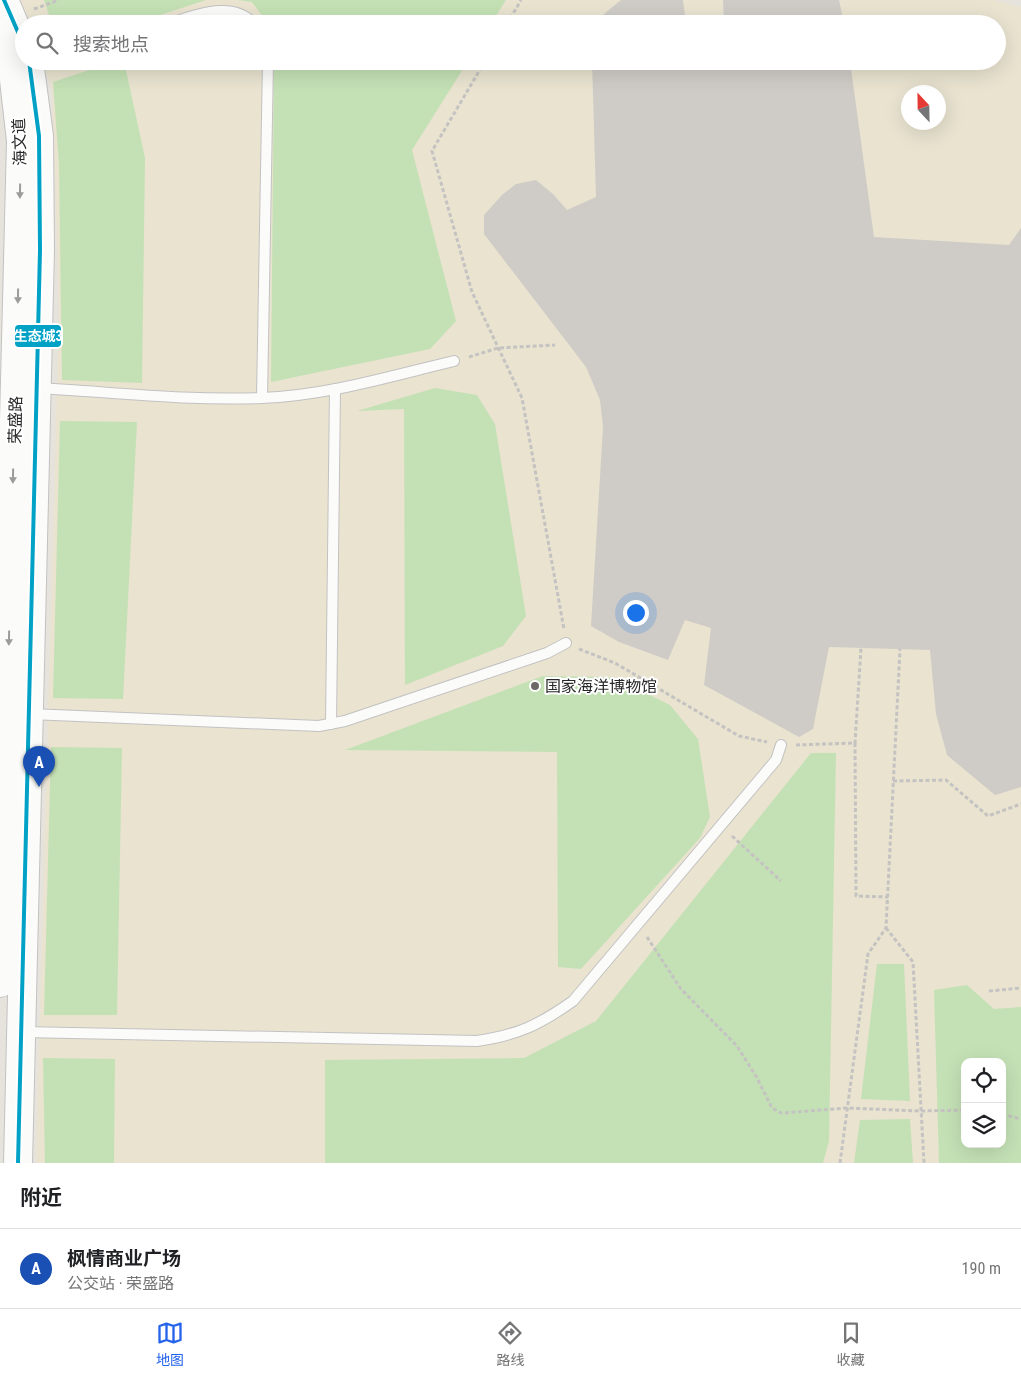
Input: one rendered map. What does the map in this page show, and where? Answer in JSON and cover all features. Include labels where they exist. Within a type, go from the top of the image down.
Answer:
[{"type":"street","name":"海文道","points":[[4,0],[15,22]]},
{"type":"street","name":"海文道","points":[[0,40],[13,71],[30,248]]},
{"type":"street","name":"海文道","points":[[30,248],[39,136],[35,70]]},
{"type":"street","name":"荣盛路","points":[[18,1163],[37,388],[30,248]]},
{"type":"street","name":"荣盛路","points":[[0,983],[30,248]]},
{"type":"lane","points":[[193,15],[207,10],[231,10],[242,15]]},
{"type":"lane","points":[[262,398],[268,70]]},
{"type":"lane","points":[[37,388],[196,397],[262,398],[335,389],[454,361]]},
{"type":"lane","points":[[331,724],[335,389]]},
{"type":"lane","points":[[29,714],[319,726],[361,716],[520,662],[566,643]]},
{"type":"lane","points":[[21,1032],[477,1041],[507,1037],[541,1023],[573,1002],[776,760],[781,745]]},
{"type":"path","points":[[512,15],[521,0]]},
{"type":"path","points":[[480,70],[432,151],[472,292],[522,398],[566,643],[615,663],[739,736],[781,745],[855,743]]},
{"type":"path","points":[[454,361],[498,348],[555,346]]},
{"type":"path","points":[[861,648],[855,743],[856,896],[888,897]]},
{"type":"path","points":[[840,1163],[868,954],[886,928],[900,649]]},
{"type":"path","points":[[894,781],[946,780],[988,816],[1021,804]]},
{"type":"path","points":[[721,825],[781,881]]},
{"type":"path","points":[[638,924],[681,989],[737,1046],[757,1078],[772,1108],[781,1113],[846,1108],[922,1111],[961,1110]]},
{"type":"path","points":[[886,928],[913,962],[924,1163]]},
{"type":"path","points":[[989,991],[1021,988]]},
{"type":"path","points":[[1006,1115],[1021,1119]]},
{"type":"shaded area","name":"国家海洋博物馆","points":[[18,0],[994,0],[1021,7],[1021,1163],[36,1163],[59,311],[52,89],[45,70],[1006,70],[1006,15],[24,15]]},
{"type":"green space","points":[[44,0],[206,0],[160,15],[49,15]]},
{"type":"green space","points":[[238,0],[506,0],[497,15],[261,15],[252,2]]},
{"type":"green space","points":[[89,70],[126,70],[145,158],[142,383],[62,380],[59,165],[53,82]]},
{"type":"green space","points":[[274,70],[462,70],[412,150],[456,321],[430,349],[271,382]]},
{"type":"green space","points":[[435,388],[477,395],[495,424],[526,616],[503,646],[405,685],[404,409],[357,411]]},
{"type":"green space","points":[[60,421],[137,422],[123,699],[53,698]]},
{"type":"green space","points":[[543,676],[613,677],[670,705],[698,739],[710,817],[700,838],[581,969],[558,967],[557,752],[345,750]]},
{"type":"green space","points":[[51,747],[122,748],[117,1015],[44,1015]]},
{"type":"green space","points":[[811,753],[836,753],[829,1141],[823,1163],[325,1163],[325,1060],[524,1058],[596,1021]]},
{"type":"green space","points":[[877,964],[904,964],[910,1101],[861,1099]]},
{"type":"green space","points":[[967,985],[994,1009],[1021,1007],[1021,1163],[939,1163],[934,990]]},
{"type":"green space","points":[[43,1058],[115,1059],[114,1163],[45,1163]]},
{"type":"green space","points":[[910,1119],[913,1163],[854,1163],[860,1120]]},
{"type":"building","points":[[621,0],[683,0],[685,15],[603,15]]},
{"type":"building","points":[[723,0],[839,0],[842,15],[724,15]]},
{"type":"building","points":[[592,70],[851,70],[874,237],[1009,245],[1021,228],[1021,787],[995,795],[947,755],[936,714],[930,650],[829,647],[813,729],[799,737],[704,685],[711,628],[685,620],[668,660],[619,642],[591,626],[603,427],[600,400],[586,367],[484,234],[484,215],[502,195],[516,184],[536,180],[553,194],[567,210],[596,197]]},
{"type":"transit line","name":"生态城3","points":[[4,0],[15,25]]},
{"type":"transit line","name":"生态城3","points":[[18,1163],[40,250],[39,136],[30,70]]},
{"type":"place","name":"国家海洋博物馆","points":[[535,686]]},
{"type":"place","name":"枫情商业广场","points":[[39,787]]}]
